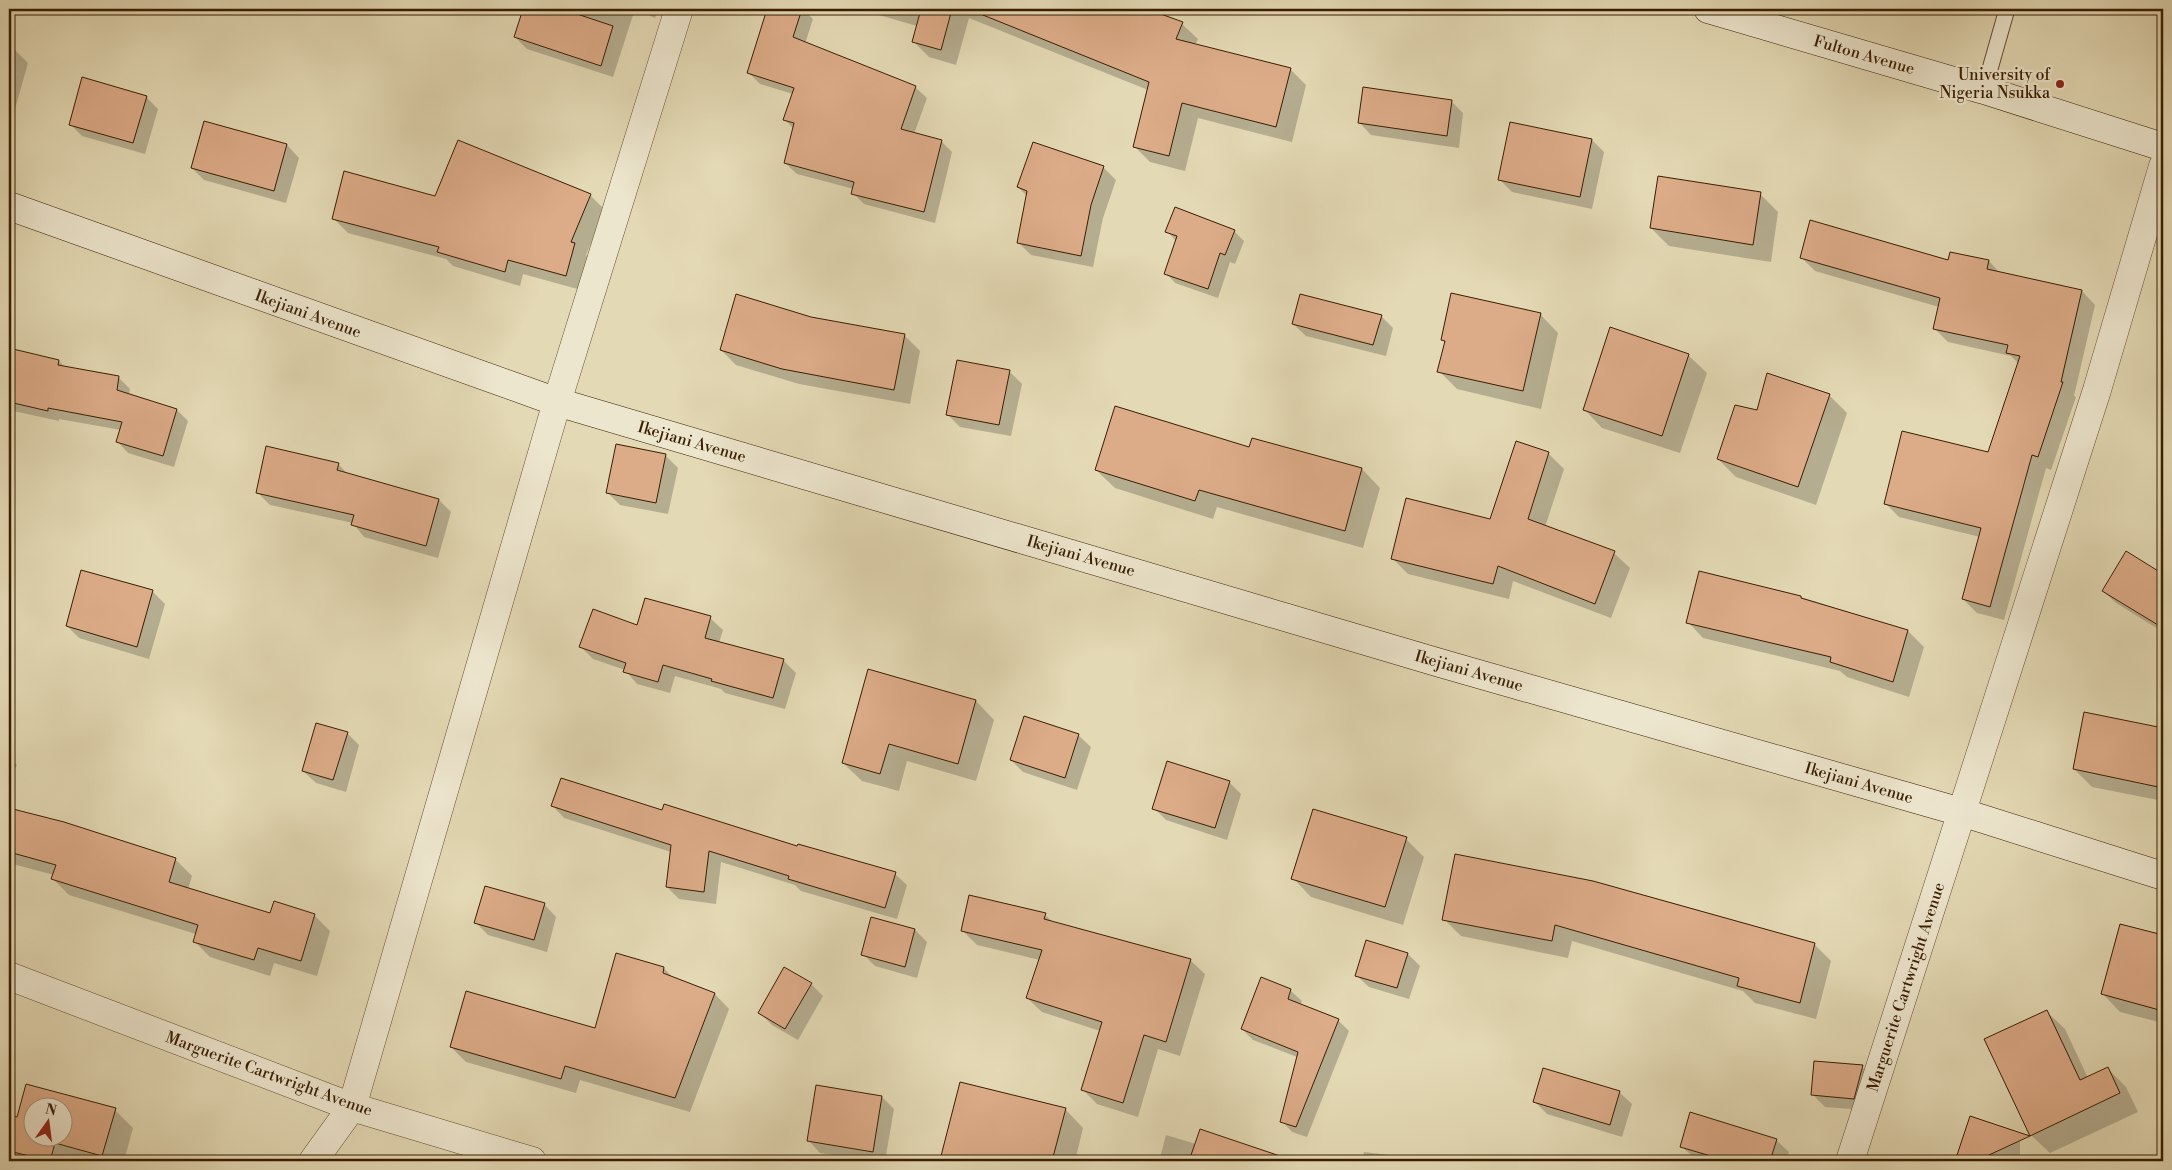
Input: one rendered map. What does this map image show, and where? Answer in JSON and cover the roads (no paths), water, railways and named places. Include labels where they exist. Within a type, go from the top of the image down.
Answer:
[{"type":"street","points":[[313,1161],[352,1107],[557,402],[679,9]]},
{"type":"street","name":"Fulton Avenue","points":[[1708,9],[1984,90],[2163,147]]},
{"type":"street","name":"Marguerite Cartwright Avenue","points":[[1850,1161],[2097,390],[2163,166]]},
{"type":"street","name":"Ikejiani Avenue","points":[[9,206],[557,402],[1440,663],[1961,812],[2163,876]]},
{"type":"street","name":"Marguerite Cartwright Avenue","points":[[9,976],[352,1107],[532,1161]]},
{"type":"lane","points":[[1984,90],[2007,9]]},
{"type":"place","name":"University of Nigeria Nsukka","points":[[2060,84]]}]
